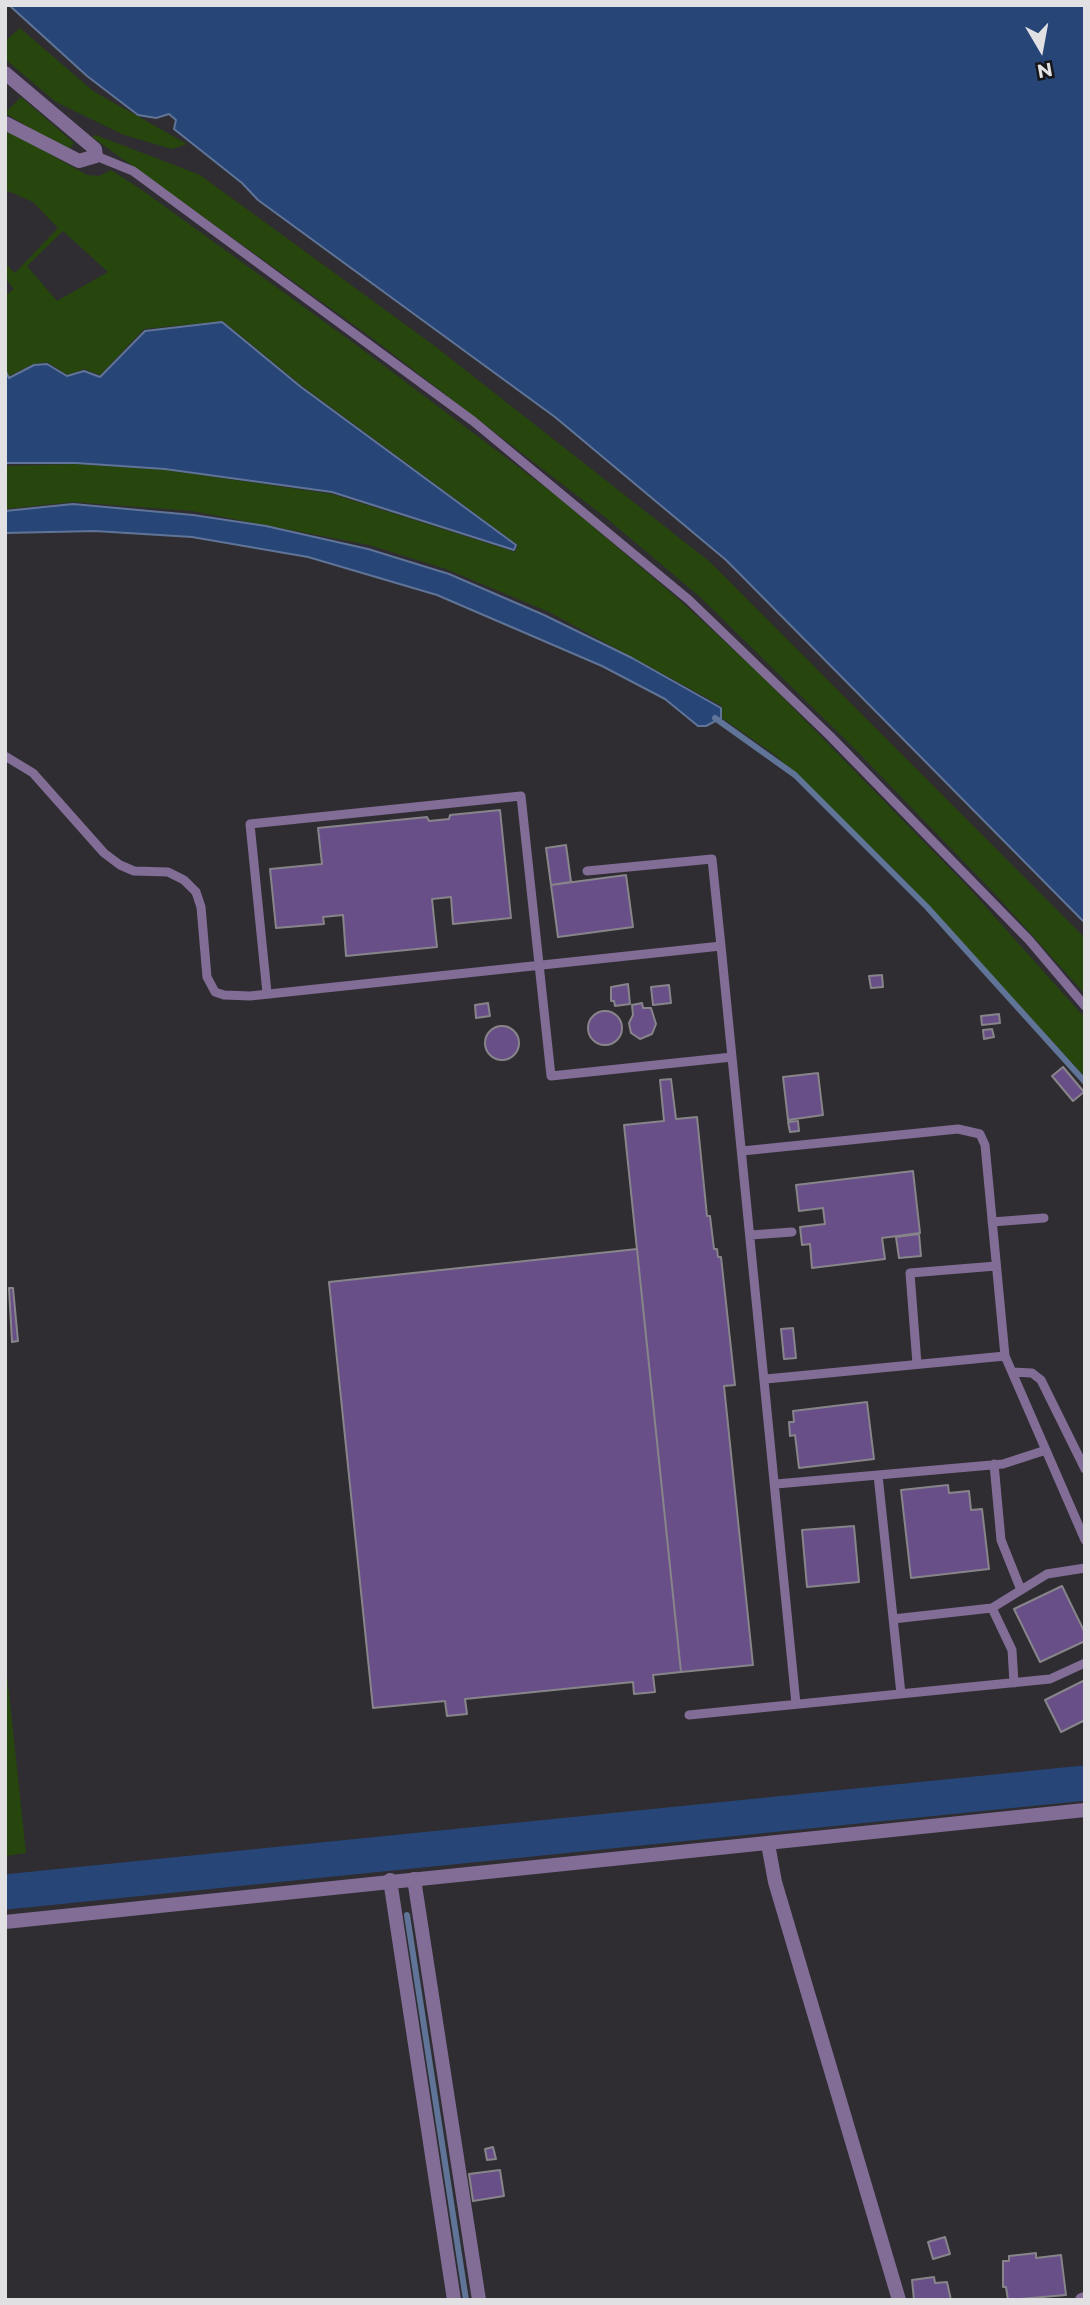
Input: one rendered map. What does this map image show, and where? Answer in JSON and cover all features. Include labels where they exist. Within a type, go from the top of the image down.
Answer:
[{"type":"street","points":[[5,73],[96,149],[96,156],[79,161],[5,123]]},
{"type":"street","points":[[5,1922],[1085,1810]]},
{"type":"street","points":[[768,1844],[775,1882],[900,2300]]},
{"type":"street","points":[[414,1878],[479,2300]]},
{"type":"street","points":[[390,1880],[454,2300]]},
{"type":"lane","points":[[96,156],[133,171],[473,421],[689,600],[831,736],[1029,940],[1085,1006]]},
{"type":"lane","points":[[5,756],[33,773],[112,859],[134,871],[168,872],[184,880],[196,892],[201,907],[207,976],[215,992],[234,995],[267,993],[721,946]]},
{"type":"lane","points":[[267,993],[250,824],[521,796],[551,1076],[732,1057]]},
{"type":"lane","points":[[587,871],[712,859],[766,1379],[796,1704]]},
{"type":"lane","points":[[742,1151],[970,1130],[980,1134],[985,1145],[1005,1356],[1085,1539]]},
{"type":"lane","points":[[992,1222],[1044,1218]]},
{"type":"lane","points":[[751,1235],[792,1231]]},
{"type":"lane","points":[[917,1364],[910,1273],[996,1266]]},
{"type":"lane","points":[[766,1379],[1005,1356]]},
{"type":"lane","points":[[1012,1372],[1032,1373],[1041,1380],[1085,1469]]},
{"type":"lane","points":[[776,1484],[994,1464],[1046,1450]]},
{"type":"lane","points":[[994,1464],[1001,1540],[1021,1590]]},
{"type":"lane","points":[[878,1475],[901,1694]]},
{"type":"lane","points":[[893,1619],[992,1608],[1047,1574],[1085,1568]]},
{"type":"lane","points":[[992,1608],[1012,1650],[1014,1683]]},
{"type":"lane","points":[[689,1715],[1050,1679],[1085,1662]]},
{"type":"green space","points":[[20,28],[93,91],[187,144],[172,149],[124,135],[56,102],[5,59],[5,41]]},
{"type":"green space","points":[[21,97],[74,143],[68,151],[5,113]]},
{"type":"green space","points":[[5,129],[87,175],[99,176],[111,170],[355,344],[557,496],[684,604],[759,673],[968,887],[1085,1018],[1085,1077],[901,876],[775,755],[722,718],[722,706],[549,612],[446,569],[369,545],[192,511],[73,502],[5,509],[5,466],[75,464],[165,470],[332,494],[515,552],[518,545],[301,385],[223,321],[144,329],[100,375],[84,369],[68,375],[47,362],[33,364],[9,376],[5,367],[5,296],[14,289],[5,278],[5,263],[15,273],[58,228],[33,202],[8,191],[5,193]],"holes":[[[63,231],[108,272],[57,301],[27,266]]]},
{"type":"green space","points":[[96,135],[200,175],[432,344],[710,562],[1085,938],[1085,994],[995,894],[854,748],[700,597],[605,517],[372,338],[92,137]]},
{"type":"green space","points":[[5,1656],[26,1853],[5,1856]]},
{"type":"water","points":[[9,5],[1085,5],[1085,923],[726,560],[555,417],[258,200],[242,183],[174,129],[176,120],[169,114],[156,118],[138,115],[87,76]]},
{"type":"water","points":[[222,322],[301,387],[516,545],[514,550],[332,492],[165,469],[76,463],[5,463],[5,370],[9,378],[34,365],[47,364],[67,376],[84,371],[100,377],[145,331]]},
{"type":"water","points":[[73,504],[193,515],[266,526],[368,549],[449,574],[544,615],[632,658],[721,708],[721,718],[706,726],[698,726],[665,699],[602,666],[437,595],[308,557],[192,537],[95,531],[5,533],[5,511]]},
{"type":"building","points":[[500,810],[511,918],[453,924],[451,897],[432,899],[437,947],[346,956],[343,915],[323,917],[324,924],[276,928],[270,869],[322,864],[318,828],[427,817],[429,821],[449,819],[450,815]]},
{"type":"building","points":[[566,845],[571,882],[551,885],[546,848]]},
{"type":"building","points":[[626,875],[633,927],[558,937],[551,885]]},
{"type":"building","points":[[882,975],[883,987],[871,988],[869,976]]},
{"type":"building","points":[[628,984],[630,1004],[615,1006],[614,1001],[611,1001],[611,987]]},
{"type":"building","points":[[669,985],[671,1003],[653,1005],[651,987]]},
{"type":"building","points":[[488,1003],[490,1016],[476,1018],[475,1005]]},
{"type":"building","points":[[642,1003],[643,1008],[651,1008],[656,1024],[652,1034],[640,1039],[631,1033],[629,1023],[633,1015],[632,1005]]},
{"type":"building","points":[[605,1011],[617,1016],[622,1028],[617,1040],[605,1045],[593,1040],[588,1028],[593,1016]]},
{"type":"building","points":[[999,1014],[1000,1023],[982,1025],[981,1016]]},
{"type":"building","points":[[502,1026],[514,1031],[519,1043],[514,1055],[502,1060],[490,1055],[485,1043],[490,1031]]},
{"type":"building","points":[[992,1029],[994,1037],[984,1039],[983,1030]]},
{"type":"building","points":[[1063,1067],[1084,1092],[1073,1101],[1052,1076]]},
{"type":"building","points":[[818,1073],[823,1115],[788,1120],[783,1077]]},
{"type":"building","points":[[671,1079],[676,1119],[697,1117],[707,1216],[710,1216],[714,1249],[717,1249],[718,1257],[721,1257],[735,1385],[724,1386],[753,1665],[681,1672],[624,1125],[664,1121],[660,1080]]},
{"type":"building","points":[[798,1121],[799,1131],[790,1132],[788,1122]]},
{"type":"building","points":[[913,1171],[920,1233],[882,1238],[885,1259],[812,1268],[810,1244],[802,1245],[800,1227],[825,1224],[823,1208],[799,1211],[796,1185]]},
{"type":"building","points":[[919,1234],[921,1256],[899,1258],[896,1237]]},
{"type":"building","points":[[637,1249],[681,1672],[653,1675],[655,1692],[634,1694],[633,1682],[465,1699],[467,1714],[447,1716],[445,1701],[373,1708],[329,1282]]},
{"type":"building","points":[[9,1288],[13,1288],[18,1341],[12,1342]]},
{"type":"building","points":[[793,1328],[796,1358],[784,1359],[781,1329]]},
{"type":"building","points":[[867,1402],[874,1459],[799,1468],[795,1435],[790,1436],[789,1422],[794,1422],[793,1411]]},
{"type":"building","points":[[948,1485],[949,1493],[969,1491],[971,1510],[982,1509],[989,1569],[911,1578],[901,1490]]},
{"type":"building","points":[[854,1526],[859,1582],[807,1587],[802,1530]]},
{"type":"building","points":[[1062,1586],[1085,1633],[1085,1641],[1040,1662],[1014,1609]]},
{"type":"building","points":[[1085,1680],[1085,1720],[1061,1732],[1045,1700]]},
{"type":"building","points":[[493,2147],[496,2159],[487,2160],[485,2149]]},
{"type":"building","points":[[500,2170],[504,2196],[473,2201],[469,2174]]},
{"type":"building","points":[[945,2237],[950,2254],[933,2259],[928,2242]]},
{"type":"building","points":[[1036,2253],[1036,2258],[1061,2255],[1066,2295],[1008,2300],[1006,2287],[1003,2287],[1003,2261],[1009,2261],[1009,2256]]},
{"type":"building","points":[[934,2277],[935,2283],[947,2282],[951,2300],[914,2300],[912,2280]]},
{"type":"waterway","points":[[715,718],[795,775],[927,907],[1085,1082]]},
{"type":"waterway","points":[[5,1892],[1085,1783]]},
{"type":"waterway","points":[[397,1852],[399,1862]]},
{"type":"waterway","points":[[407,1915],[466,2300]]}]
